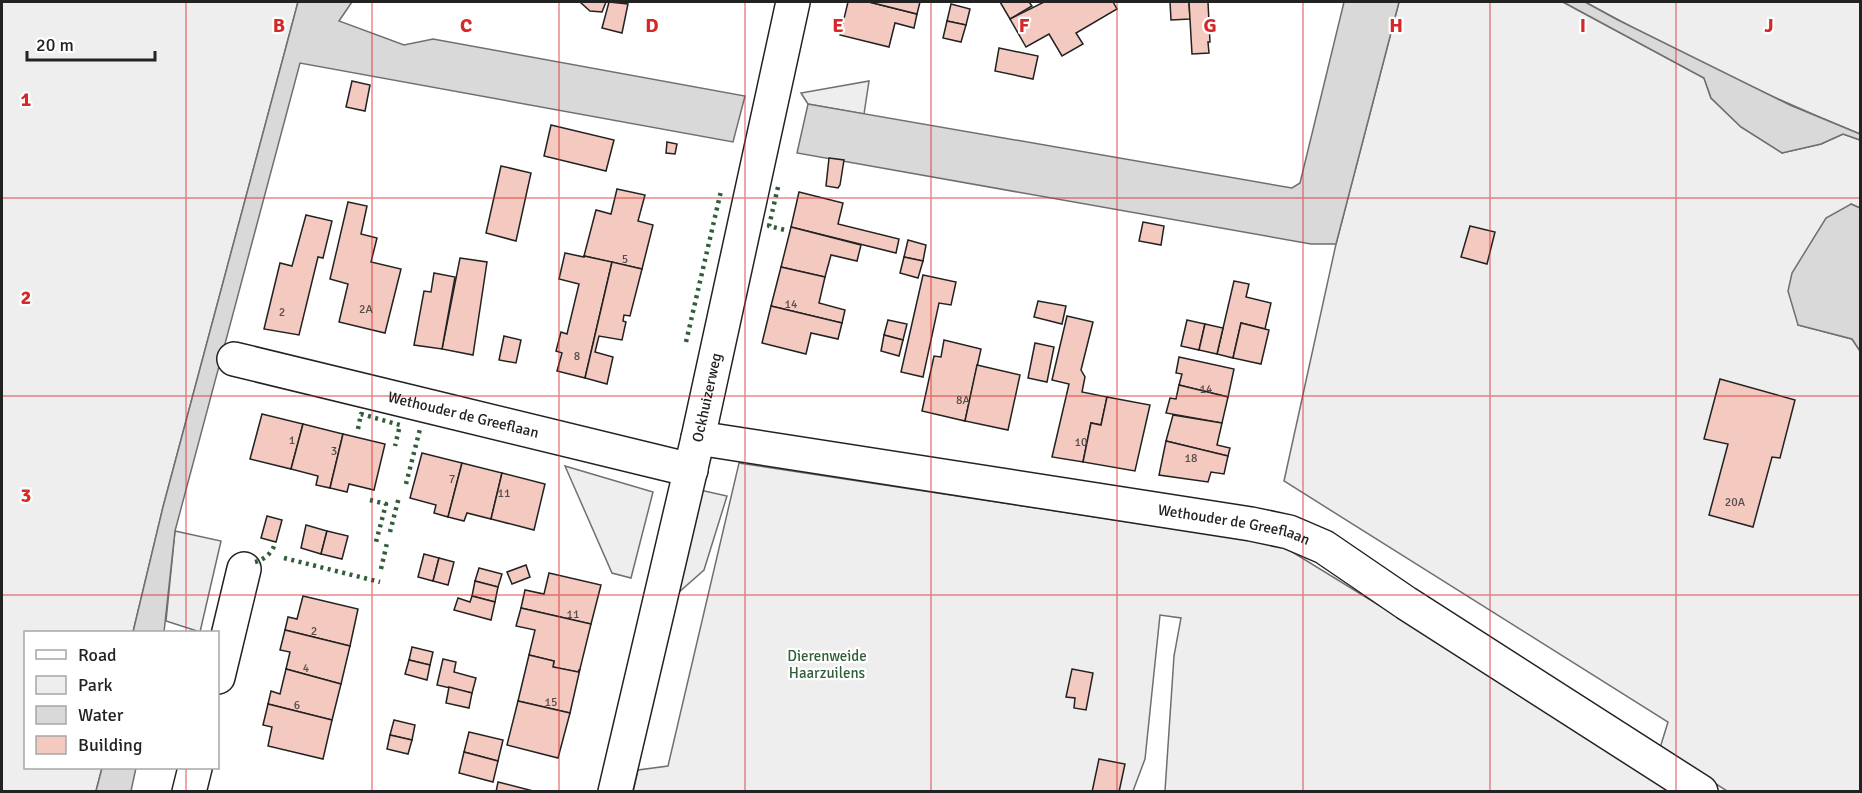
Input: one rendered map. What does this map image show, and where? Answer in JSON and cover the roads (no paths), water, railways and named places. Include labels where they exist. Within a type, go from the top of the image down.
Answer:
[{"type":"street","name":"Ockhuizerweg","points":[[615,792],[691,470],[793,2]]},
{"type":"street","name":"Wethouder de Greeflaan","points":[[234,359],[691,470]]},
{"type":"street","name":"Wethouder de Greeflaan","points":[[698,438],[1251,524],[1289,532],[1324,547],[1406,603],[1701,792]]},
{"type":"street","points":[[219,673],[244,569]]},
{"type":"street","points":[[189,792],[195,769]]},
{"type":"water","points":[[298,2],[352,2],[339,21],[404,45],[433,39],[745,96],[733,142],[300,63],[175,531],[164,631],[133,631],[163,507]]},
{"type":"water","points":[[1344,2],[1399,2],[1336,244],[1311,244],[797,153],[808,104],[1292,188],[1300,183]]},
{"type":"water","points":[[1563,2],[1585,2],[1790,105],[1860,134],[1860,140],[1843,134],[1821,144],[1782,153],[1741,127],[1711,98],[1704,78]]},
{"type":"water","points":[[1851,204],[1860,208],[1860,351],[1852,339],[1798,325],[1788,291],[1792,273],[1826,218]]},
{"type":"water","points":[[102,769],[136,769],[131,791],[96,791]]},
{"type":"park label","name":"Dierenweide Haarzuilens","points":[[827,664]]}]
